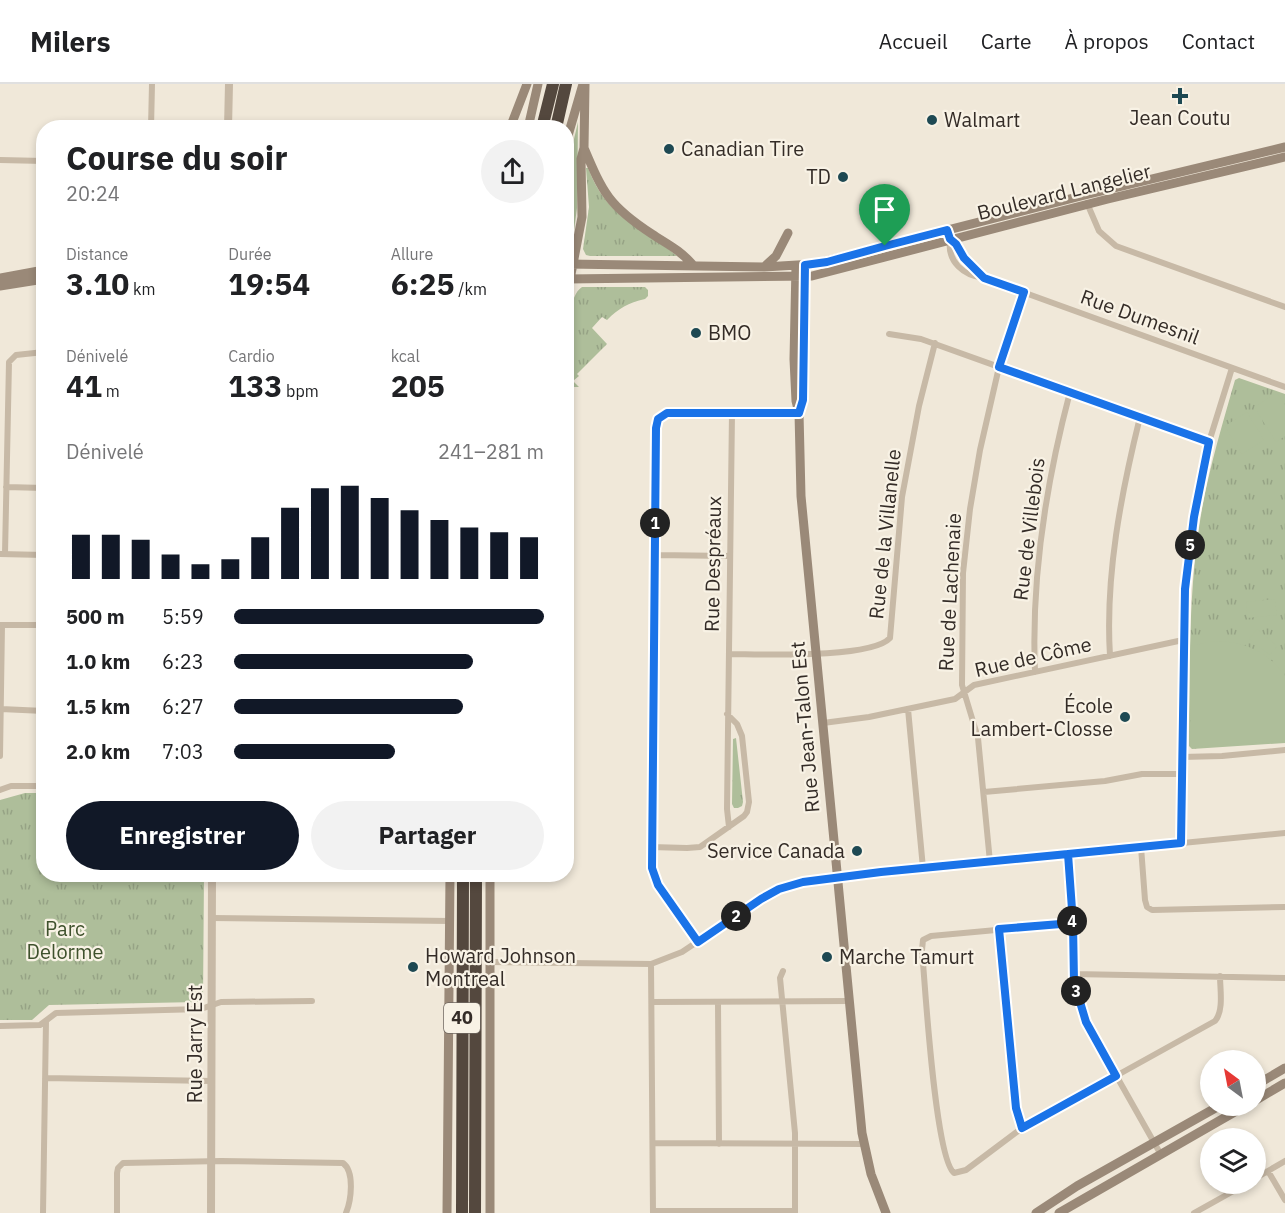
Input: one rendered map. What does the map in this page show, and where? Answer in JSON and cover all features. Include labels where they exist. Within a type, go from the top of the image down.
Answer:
[{"type":"highway","points":[[544,120],[553,84]]},
{"type":"highway","points":[[558,120],[567,84]]},
{"type":"highway","name":"40","points":[[462,1213],[463,882]]},
{"type":"highway","name":"40","points":[[475,1213],[476,882]]},
{"type":"main road","points":[[511,120],[527,84]]},
{"type":"main road","points":[[530,120],[538,84]]},
{"type":"main road","points":[[573,120],[584,84]]},
{"type":"main road","points":[[574,248],[582,216],[581,159],[584,148],[586,104],[584,84]]},
{"type":"main road","name":"Boulevard Langelier","points":[[574,264],[692,264],[764,267],[835,260],[949,235],[1285,147]]},
{"type":"main road","points":[[584,148],[599,183],[617,208],[643,228],[681,251],[692,264]]},
{"type":"main road","name":"Boulevard Langelier","points":[[1087,199],[1285,157]]},
{"type":"main road","points":[[764,267],[779,252],[788,233]]},
{"type":"main road","name":"Boulevard Langelier","points":[[574,279],[800,277],[868,262],[949,235]]},
{"type":"main road","name":"Rue Jean-Talon Est","points":[[800,265],[803,400],[799,413],[800,480],[864,1144],[873,1181],[886,1213]]},
{"type":"main road","points":[[0,278],[36,271]]},
{"type":"main road","points":[[0,286],[36,280]]},
{"type":"main road","points":[[447,1213],[450,882]]},
{"type":"main road","points":[[490,882],[490,1213]]},
{"type":"main road","points":[[1266,1079],[1285,1068]]},
{"type":"main road","points":[[1266,1094],[1285,1083]]},
{"type":"main road","points":[[1036,1213],[1077,1186],[1201,1116]]},
{"type":"main road","points":[[1059,1213],[1227,1116]]},
{"type":"street","points":[[151,120],[152,84]]},
{"type":"street","points":[[228,120],[229,84]]},
{"type":"street","points":[[0,160],[36,161]]},
{"type":"street","points":[[1087,199],[1099,231],[1116,246],[1285,307]]},
{"type":"street","name":"Rue Dumesnil","points":[[949,235],[950,252],[957,265],[966,274],[1024,292],[1285,387]]},
{"type":"street","name":"Rue Dumesnil","points":[[949,235],[970,266],[984,278]]},
{"type":"street","name":"Rue de Lachenaie","points":[[990,862],[978,738],[964,694],[961,672],[961,615],[966,538],[980,450],[999,367],[1024,292]]},
{"type":"street","points":[[889,334],[915,337],[935,343],[1209,442]]},
{"type":"street","name":"Rue de la Villanelle","points":[[729,654],[816,654],[853,650],[888,641],[891,635],[902,498],[917,415],[935,343]]},
{"type":"street","points":[[36,353],[16,355],[9,362],[3,554],[36,555]]},
{"type":"street","points":[[1181,843],[1185,589],[1192,527],[1209,442],[1232,368]]},
{"type":"street","name":"Rue de Villebois","points":[[1035,672],[1035,610],[1040,540],[1049,478],[1070,392]]},
{"type":"street","points":[[698,942],[655,878],[651,847],[656,428],[658,419],[667,413],[799,413]]},
{"type":"street","name":"Rue Despréaux","points":[[729,827],[726,809],[732,413]]},
{"type":"street","points":[[1110,656],[1110,614],[1118,523],[1123,489],[1140,417]]},
{"type":"street","points":[[6,487],[36,488]]},
{"type":"street","points":[[655,555],[730,556]]},
{"type":"street","points":[[0,756],[1,625],[36,625]]},
{"type":"street","name":"Rue de Côme","points":[[823,723],[860,719],[955,699],[974,685],[1183,640]]},
{"type":"street","points":[[1,709],[36,711]]},
{"type":"street","points":[[908,709],[923,868]]},
{"type":"street","points":[[651,847],[700,847],[747,812],[742,736],[737,724],[727,714]]},
{"type":"street","points":[[1182,757],[1285,750]]},
{"type":"street","points":[[984,792],[1105,781],[1142,774],[1182,774]]},
{"type":"street","points":[[0,790],[11,786],[36,786]]},
{"type":"street","points":[[489,962],[651,964],[674,956],[698,942],[779,889],[837,876],[1285,833]]},
{"type":"street","points":[[1141,847],[1144,900],[1147,907],[1152,910],[1285,907]]},
{"type":"street","points":[[1068,854],[1073,923],[1073,974],[1082,1012],[1160,1154]]},
{"type":"street","name":"Rue Jarry Est","points":[[212,882],[212,1213]]},
{"type":"street","points":[[212,918],[450,921]]},
{"type":"street","points":[[1073,923],[931,936],[923,940],[938,1130],[946,1164],[954,1173],[966,1170],[1022,1128],[1218,1018],[1220,976]]},
{"type":"street","points":[[999,929],[1016,1108],[1022,1128]]},
{"type":"street","points":[[651,964],[653,1212],[795,1212],[796,1145],[780,978],[783,971]]},
{"type":"street","points":[[1073,974],[1285,978]]},
{"type":"street","points":[[43,1213],[46,1022],[50,1016],[57,1013],[201,1009],[221,1002],[312,1001]]},
{"type":"street","points":[[652,1002],[849,1001]]},
{"type":"street","points":[[718,1003],[719,1144]]},
{"type":"street","points":[[0,1026],[33,1025],[46,1022]]},
{"type":"street","points":[[45,1078],[212,1081]]},
{"type":"street","points":[[654,1143],[864,1144]]},
{"type":"street","points":[[1285,1161],[1268,1171],[1285,1200]]},
{"type":"street","points":[[117,1213],[117,1173],[123,1162],[338,1162],[347,1165],[350,1173],[350,1199],[346,1213]]},
{"type":"street","points":[[1194,1213],[1228,1194]]},
{"type":"green space","points":[[578,122],[577,208],[574,230],[574,139]]},
{"type":"green space","points":[[586,168],[605,199],[615,210],[677,256],[586,255],[583,249],[589,207]]},
{"type":"green space","points":[[582,287],[645,287],[648,290],[648,296],[645,299],[624,306],[607,320],[602,317],[592,328],[607,344],[577,374],[579,376],[574,380],[574,300]]},
{"type":"green space","points":[[1239,378],[1285,394],[1285,743],[1192,749],[1189,746],[1191,627],[1197,538],[1213,460],[1235,380]]},
{"type":"green space","points":[[1277,393],[1285,405],[1285,436],[1276,442],[1254,407]]},
{"type":"green space","points":[[1247,412],[1264,440],[1242,454],[1225,426]]},
{"type":"green space","points":[[1275,599],[1277,615],[1247,618],[1246,602]]},
{"type":"green space","points":[[1257,629],[1277,646],[1270,655],[1249,639]]},
{"type":"green space","points":[[1215,641],[1236,643],[1255,649],[1271,660],[1285,676],[1285,741],[1191,747],[1189,646]]},
{"type":"green space","points":[[736,738],[743,802],[742,806],[734,808],[732,804],[733,739]]},
{"type":"green space","name":"Parc Delorme","points":[[25,793],[36,793],[36,882],[204,882],[203,999],[198,1002],[49,1005],[32,1020],[0,1020],[0,800]]},
{"type":"place","name":"Jean Coutu","points":[[1180,96]]},
{"type":"place","name":"Walmart","points":[[932,120]]},
{"type":"place","name":"Canadian Tire","points":[[669,149]]},
{"type":"place","name":"TD","points":[[843,177]]},
{"type":"place","name":"BMO","points":[[696,333]]},
{"type":"place","name":"École Lambert-Closse","points":[[1125,717]]},
{"type":"place","name":"Service Canada","points":[[857,851]]},
{"type":"place","name":"Marche Tamurt","points":[[827,957]]},
{"type":"place","name":"Howard Johnson Montreal","points":[[413,967]]},
{"type":"route","points":[[885,246],[827,262],[805,265],[803,400],[799,413],[667,413],[658,419],[656,428],[652,868],[658,885],[698,942],[761,899],[779,889],[803,882],[1068,854],[1073,923],[1074,982],[1086,1022],[1116,1076],[1022,1128],[1016,1108],[999,929],[1073,923],[1068,864],[1068,854],[1181,843],[1185,589],[1194,517],[1209,442],[999,367],[1024,292],[984,278],[970,266],[956,244],[950,239],[947,230],[885,246]]}]
